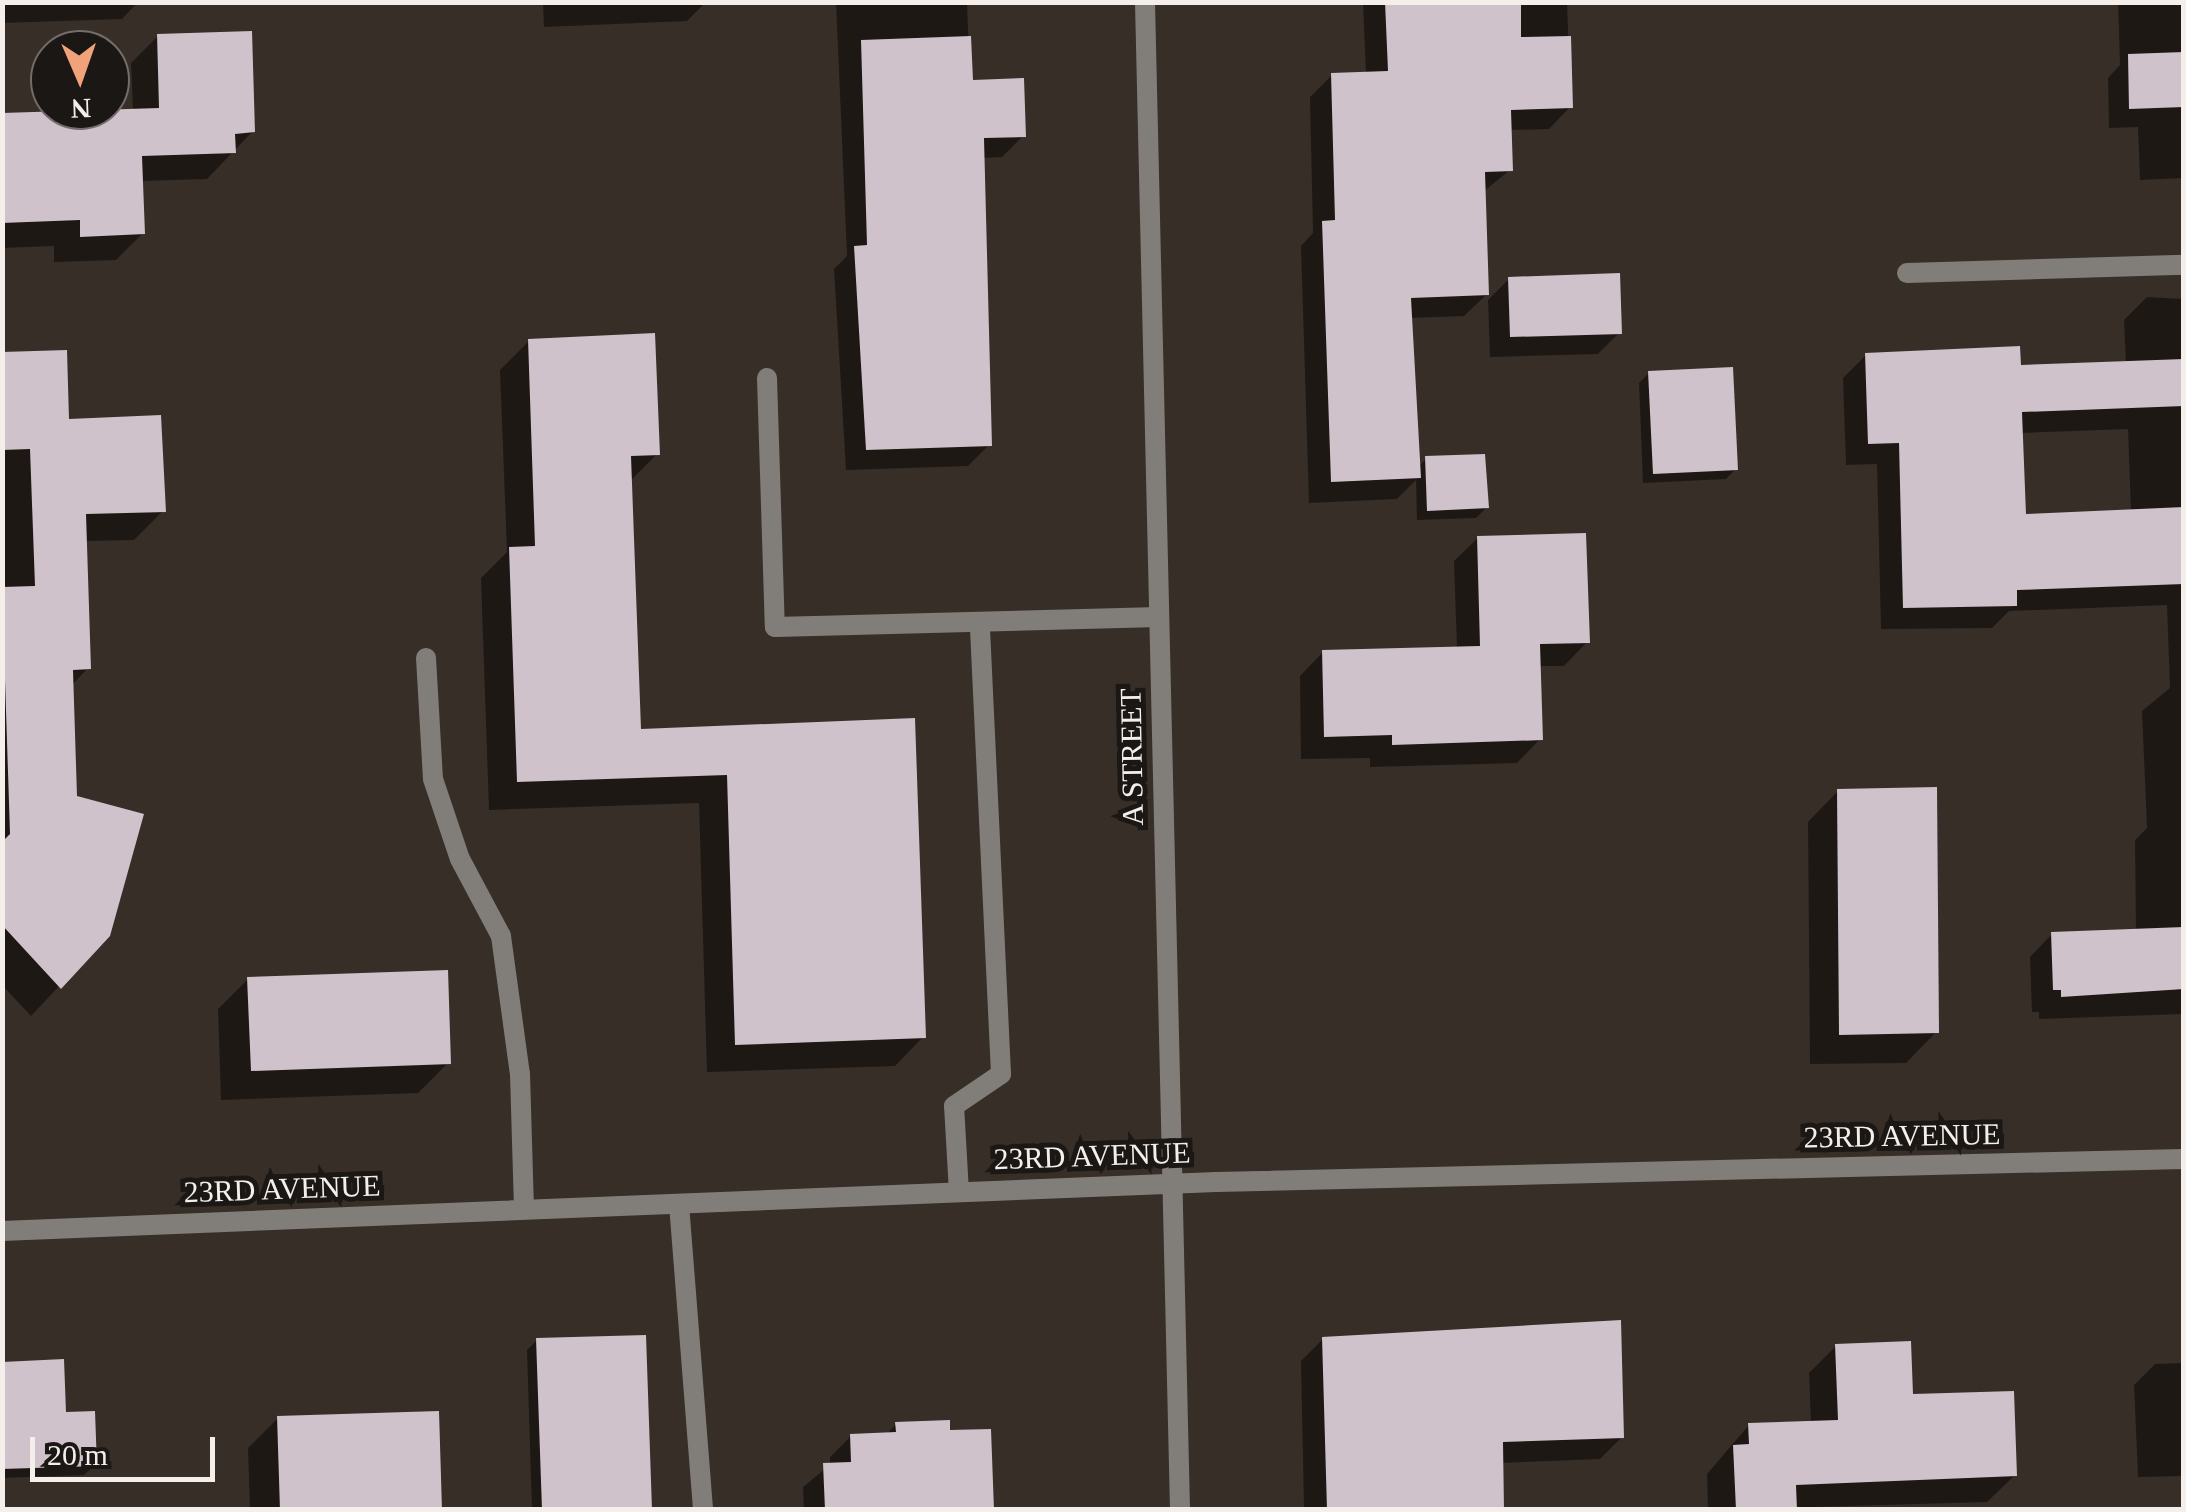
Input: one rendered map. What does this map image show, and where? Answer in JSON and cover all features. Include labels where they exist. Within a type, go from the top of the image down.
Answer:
[{"type":"street","name":"A STREET","points":[[1145,2],[1180,1510]]},
{"type":"street","points":[[1907,273],[2184,265]]},
{"type":"street","points":[[767,378],[774,627],[1158,618]]},
{"type":"street","points":[[960,1192],[954,1106],[1001,1074],[980,622]]},
{"type":"street","points":[[426,658],[433,779],[460,859],[500,936],[520,1074],[524,1209]]},
{"type":"street","name":"23RD AVENUE","points":[[2,1231],[1171,1183],[2184,1159]]},
{"type":"street","points":[[679,1204],[703,1510]]},
{"type":"building","points":[[1385,2],[1521,2],[1521,37],[1571,36],[1573,108],[1511,110],[1513,171],[1485,172],[1489,295],[1411,298],[1421,478],[1331,482],[1322,221],[1335,220],[1331,73],[1388,71]]},
{"type":"building","points":[[252,31],[255,132],[235,134],[236,153],[142,156],[145,234],[80,237],[80,220],[2,223],[2,113],[30,112],[30,130],[130,130],[130,109],[159,108],[157,34]]},
{"type":"building","points":[[971,36],[973,80],[1024,78],[1026,137],[984,138],[992,446],[866,450],[854,246],[867,245],[861,40]]},
{"type":"building","points":[[2184,52],[2184,107],[2129,109],[2128,54]]},
{"type":"building","points":[[1620,273],[1622,334],[1510,337],[1508,277]]},
{"type":"building","points":[[655,333],[660,455],[631,456],[641,729],[915,718],[926,1038],[735,1045],[727,775],[517,782],[509,547],[535,546],[528,339]]},
{"type":"building","points":[[2020,346],[2021,365],[2184,359],[2184,406],[2022,412],[2026,514],[2184,507],[2184,584],[2017,590],[2017,606],[1903,608],[1899,443],[1868,444],[1865,353]]},
{"type":"building","points":[[67,350],[69,419],[161,415],[166,512],[86,514],[91,669],[73,670],[77,796],[144,814],[110,936],[61,989],[2,925],[2,842],[10,834],[2,587],[35,586],[30,449],[2,450],[2,352]]},
{"type":"building","points":[[1733,367],[1738,470],[1653,474],[1648,371]]},
{"type":"building","points":[[1485,454],[1489,508],[1427,511],[1425,456]]},
{"type":"building","points":[[1586,533],[1590,643],[1540,644],[1543,740],[1392,745],[1392,735],[1324,737],[1322,650],[1480,646],[1477,536]]},
{"type":"building","points":[[1937,787],[1939,1033],[1839,1035],[1837,789]]},
{"type":"building","points":[[2184,927],[2184,989],[2061,997],[2061,990],[2053,990],[2051,932]]},
{"type":"building","points":[[448,970],[451,1064],[251,1071],[247,977]]},
{"type":"building","points":[[1621,1320],[1624,1438],[1503,1442],[1504,1510],[1327,1510],[1322,1337]]},
{"type":"building","points":[[646,1335],[652,1510],[542,1510],[536,1338]]},
{"type":"building","points":[[1911,1341],[1913,1394],[2014,1391],[2017,1476],[1796,1485],[1797,1510],[1736,1510],[1733,1445],[1749,1444],[1748,1423],[1838,1420],[1835,1344]]},
{"type":"building","points":[[64,1359],[66,1412],[95,1411],[97,1466],[2,1469],[2,1362]]},
{"type":"building","points":[[439,1411],[442,1510],[280,1510],[277,1416]]},
{"type":"building","points":[[950,1420],[950,1430],[991,1429],[994,1510],[825,1510],[823,1463],[851,1462],[850,1434],[896,1432],[895,1422]]}]
